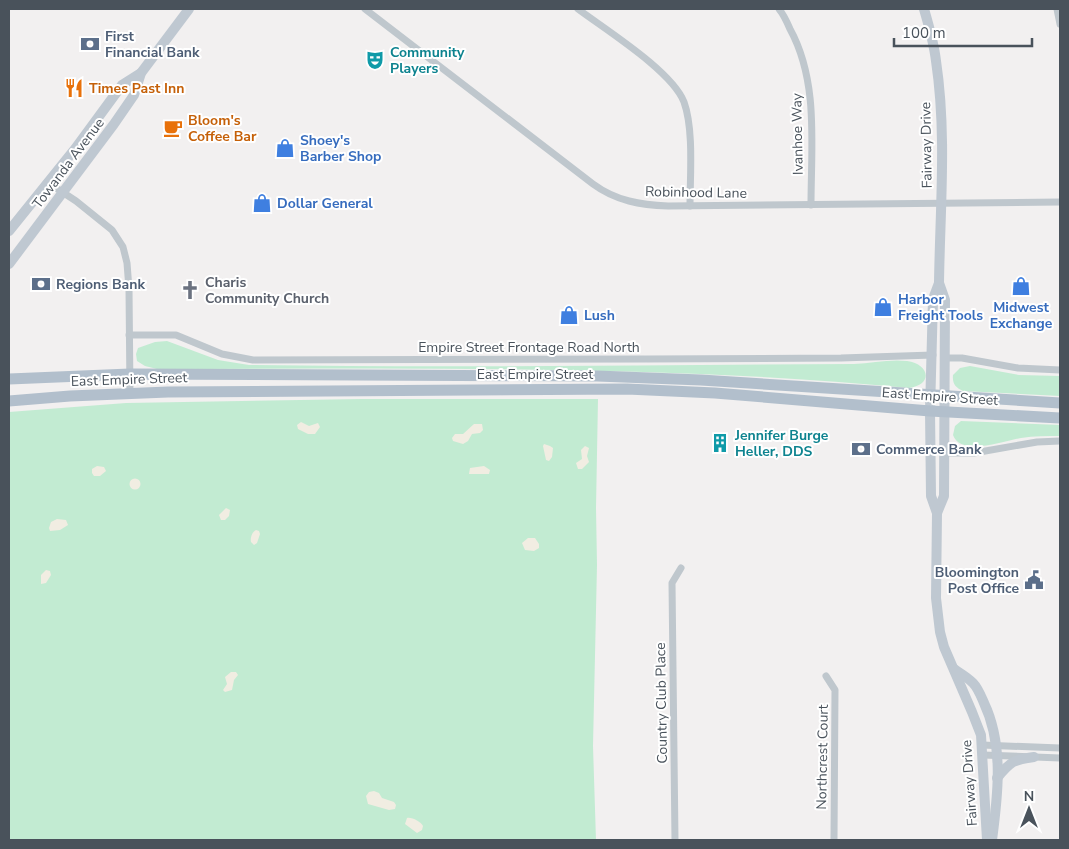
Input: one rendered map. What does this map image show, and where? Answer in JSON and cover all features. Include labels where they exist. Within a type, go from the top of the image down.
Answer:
[{"type":"main road","name":"Towanda Avenue","points":[[9,264],[134,95],[141,73],[189,9]]},
{"type":"main road","name":"Fairway Drive","points":[[924,9],[936,61],[941,129],[939,283],[933,299],[932,396],[930,411],[931,496],[937,512],[937,616],[944,647],[977,723],[982,750],[987,840]]},
{"type":"main road","name":"Towanda Avenue","points":[[9,231],[75,149],[122,85],[141,73]]},
{"type":"main road","name":"Fairway Drive","points":[[937,512],[944,496],[945,412],[945,300],[939,283]]},
{"type":"main road","name":"East Empire Street","points":[[9,379],[130,374],[597,376],[701,380],[1060,403]]},
{"type":"main road","name":"East Empire Street","points":[[11,402],[70,396],[130,393],[627,389],[715,393],[930,411],[1060,418]]},
{"type":"main road","name":"Fairway Drive","points":[[953,669],[974,683],[980,692],[992,722],[998,778],[992,840]]},
{"type":"main road","points":[[998,778],[1007,766],[1015,760],[1034,757]]},
{"type":"street","name":"Robinhood Lane","points":[[365,9],[606,192],[626,201],[647,205],[690,206],[1060,202]]},
{"type":"street","points":[[578,9],[660,71],[675,86],[679,93],[686,110],[689,139],[690,206]]},
{"type":"street","name":"Ivanhoe Way","points":[[779,9],[802,54],[811,101],[811,205]]},
{"type":"street","points":[[1057,9],[1060,24]]},
{"type":"street","points":[[47,182],[112,230],[123,247],[127,263],[130,393]]},
{"type":"street","name":"Empire Street Frontage Road North","points":[[129,335],[176,335],[222,354],[253,360],[718,359],[933,355]]},
{"type":"street","points":[[945,358],[962,358],[1018,368],[1060,370]]},
{"type":"street","points":[[944,453],[974,453],[1037,442],[1060,441]]},
{"type":"street","name":"Country Club Place","points":[[675,840],[672,583],[682,568]]},
{"type":"street","name":"Northcrest Court","points":[[826,676],[836,690],[834,840]]},
{"type":"street","points":[[982,750],[1060,748]]},
{"type":"street","points":[[996,750],[1034,757],[1060,758]]},
{"type":"green space","points":[[167,341],[218,360],[249,365],[854,364],[907,361],[920,366],[926,374],[922,383],[909,388],[815,380],[627,371],[533,369],[157,369],[145,366],[137,361],[136,354],[138,348],[155,342]]},
{"type":"green space","points":[[970,366],[1019,375],[1060,376],[1060,396],[963,391],[955,385],[953,375],[960,368]]},
{"type":"green space","points":[[362,399],[598,399],[593,746],[596,840],[9,840],[9,412],[126,403]]},
{"type":"green space","points":[[961,421],[1060,425],[1060,436],[1026,437],[984,446],[965,445],[958,442],[953,435],[955,426]]},
{"type":"sand","points":[[301,422],[309,426],[318,423],[320,427],[315,434],[308,434],[298,429],[297,425]]},
{"type":"sand","points":[[474,424],[482,424],[483,430],[480,433],[472,434],[468,441],[463,444],[453,441],[452,438],[455,434],[463,434]]},
{"type":"sand","points":[[544,444],[553,448],[552,457],[549,461],[546,460]]},
{"type":"sand","points":[[585,446],[589,448],[587,456],[589,462],[582,469],[578,469],[576,463],[582,459],[581,450]]},
{"type":"sand","points":[[97,466],[104,467],[106,471],[100,476],[94,476],[92,469]]},
{"type":"sand","points":[[484,466],[490,470],[489,474],[469,474],[470,468]]},
{"type":"sand","points":[[135,478],[141,484],[135,490],[129,484]]},
{"type":"sand","points":[[226,508],[230,510],[229,516],[225,520],[221,520],[219,515]]},
{"type":"sand","points":[[57,519],[66,520],[68,525],[60,530],[50,531],[51,522]]},
{"type":"sand","points":[[256,530],[260,534],[257,543],[254,545],[251,539],[252,534]]},
{"type":"sand","points":[[528,538],[535,538],[539,548],[534,551],[525,550],[522,543]]},
{"type":"sand","points":[[46,570],[50,571],[51,575],[46,583],[41,584],[41,575]]},
{"type":"sand","points":[[231,672],[236,672],[238,675],[234,680],[232,690],[225,692],[223,690],[227,684],[225,677]]},
{"type":"sand","points":[[369,792],[379,793],[382,798],[394,802],[396,805],[395,809],[389,810],[368,804],[366,796]]},
{"type":"sand","points":[[407,818],[414,819],[420,823],[423,826],[422,830],[417,833],[405,824]]},
{"type":"place","name":"First Financial Bank","points":[[90,44]]},
{"type":"place","name":"Community Players","points":[[375,60]]},
{"type":"place","name":"Times Past Inn","points":[[74,88]]},
{"type":"place","name":"Bloom's Coffee Bar","points":[[173,128]]},
{"type":"place","name":"Shoey's Barber Shop","points":[[285,148]]},
{"type":"place","name":"Dollar General","points":[[262,203]]},
{"type":"place","name":"Regions Bank","points":[[41,284]]},
{"type":"place","name":"Midwest Exchange","points":[[1021,286]]},
{"type":"place","name":"Charis Community Church","points":[[190,290]]},
{"type":"place","name":"Harbor Freight Tools","points":[[883,307]]},
{"type":"place","name":"Lush","points":[[569,315]]},
{"type":"place","name":"Jennifer Burge Heller, DDS","points":[[720,443]]},
{"type":"place","name":"Commerce Bank","points":[[861,449]]},
{"type":"place","name":"Bloomington Post Office","points":[[1034,580]]}]
